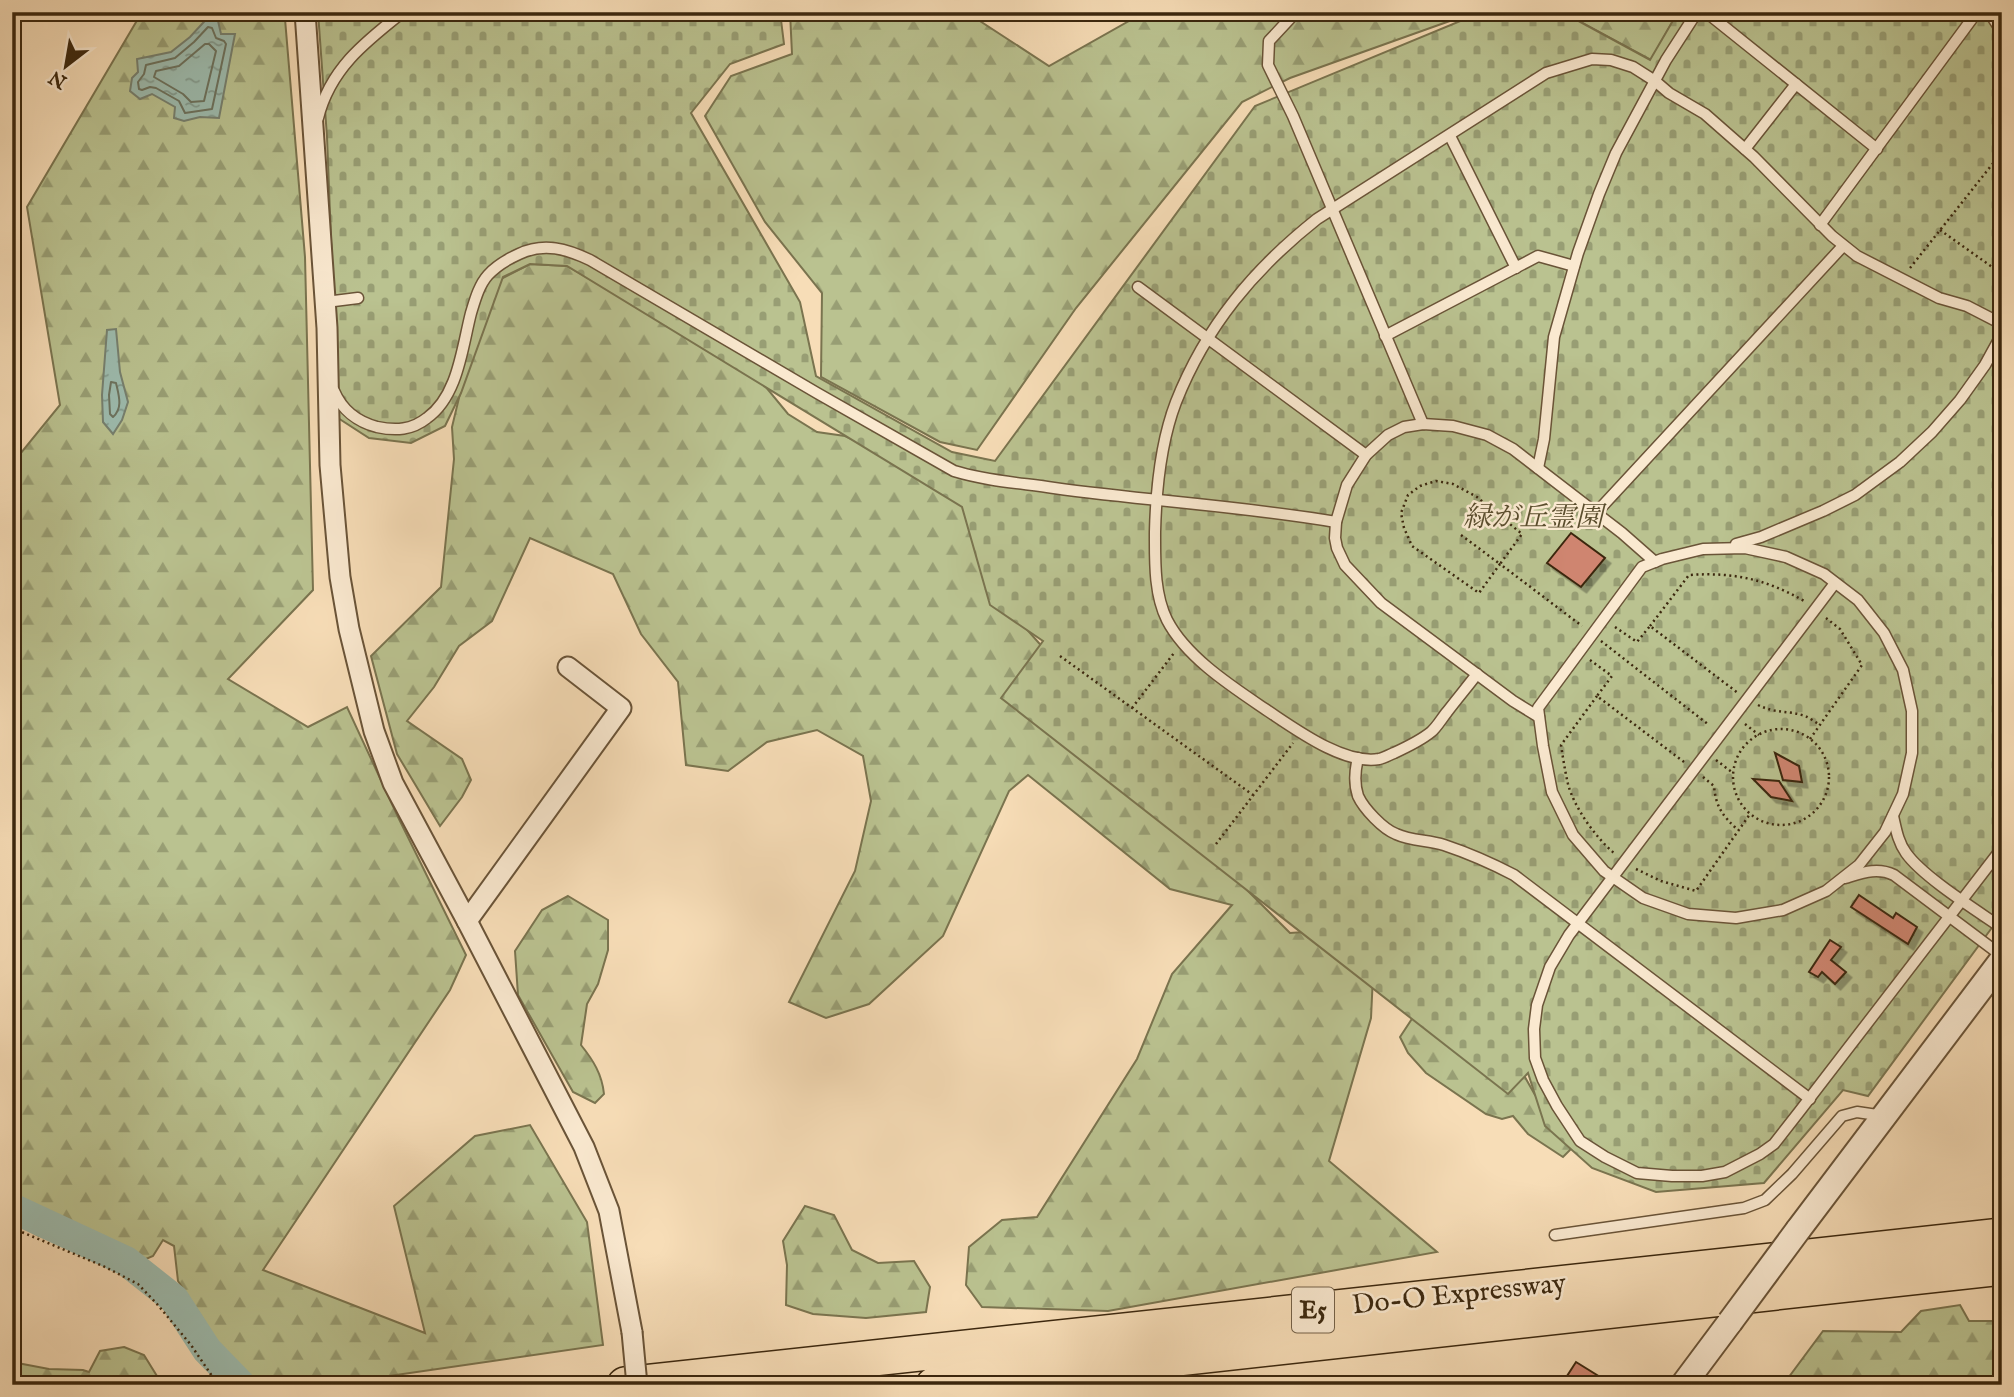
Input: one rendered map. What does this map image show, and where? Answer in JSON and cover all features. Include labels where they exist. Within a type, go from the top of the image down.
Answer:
[{"type":"highway","name":"Do-O Expressway","points":[[625,1385],[2002,1236]]},
{"type":"highway","name":"Do-O Expressway","points":[[934,1385],[2002,1267]]},
{"type":"street","points":[[305,12],[326,302],[330,466],[340,577],[349,629],[374,731],[393,783],[584,1147],[609,1211],[632,1332],[637,1385]]},
{"type":"street","points":[[467,921],[621,708],[568,667]]},
{"type":"street","points":[[1683,1385],[2001,961]]},
{"type":"lane","points":[[314,136],[323,98],[338,74],[358,51],[403,12]]},
{"type":"lane","points":[[1296,12],[1269,41],[1268,65],[1293,116],[1423,424]]},
{"type":"lane","points":[[1538,468],[1554,337],[1574,266],[1599,194],[1616,153],[1697,12]]},
{"type":"lane","points":[[1706,12],[1877,149]]},
{"type":"lane","points":[[1820,225],[1977,12]]},
{"type":"lane","points":[[1989,12],[2002,32]]},
{"type":"lane","points":[[1477,674],[1432,731],[1409,747],[1380,759],[1353,758],[1301,732],[1210,669],[1182,642],[1167,620],[1156,584],[1156,500],[1159,473],[1176,403],[1208,339],[1251,279],[1286,244],[1317,219],[1546,74],[1592,59],[1611,60],[1633,67],[1705,114],[1745,149],[1820,225],[1857,256],[1939,298],[1967,306],[2002,324]]},
{"type":"lane","points":[[1745,149],[1796,84]]},
{"type":"lane","points":[[1450,136],[1516,268]]},
{"type":"lane","points":[[1596,513],[1843,246]]},
{"type":"lane","points":[[328,375],[338,400],[350,414],[367,424],[404,429],[417,426],[437,411],[447,398],[475,297],[488,275],[506,260],[528,250],[555,247],[590,260],[954,471],[974,477],[1298,516],[1336,523]]},
{"type":"lane","points":[[1385,336],[1538,257],[1574,266]]},
{"type":"lane","points":[[1138,287],[1366,455]]},
{"type":"lane","points":[[326,302],[358,298]]},
{"type":"lane","points":[[1723,548],[1761,537],[1823,511],[1855,495],[1900,462],[1932,432],[1960,400],[1985,365],[2002,334]]},
{"type":"lane","points":[[1539,717],[1381,603],[1345,565],[1337,548],[1336,523],[1347,485],[1366,455],[1388,435],[1404,427],[1423,424],[1453,425],[1487,435],[1513,449],[1655,562]]},
{"type":"lane","points":[[1723,548],[1745,548],[1786,557],[1824,575],[1858,600],[1884,633],[1903,670],[1912,711],[1912,753],[1903,794],[1893,816],[1885,832],[1859,865],[1826,891],[1783,910],[1736,918],[1688,914],[1643,898],[1604,871],[1573,835],[1552,792],[1538,708],[1642,567],[1655,562],[1703,549],[1723,548]]},
{"type":"lane","points":[[1835,583],[1623,861],[1550,967],[1537,1005],[1535,1058],[1557,1106],[1580,1141],[1637,1173],[1702,1176],[1725,1172],[1760,1154],[1774,1144],[2002,848]]},
{"type":"lane","points":[[1358,758],[1355,778],[1358,796],[1377,822],[1393,833],[1479,857],[1514,875],[1810,1098]]},
{"type":"lane","points":[[1893,816],[1900,842],[1907,854],[1931,877],[2002,928]]},
{"type":"lane","points":[[1840,879],[1869,871],[1885,871],[1902,880],[1950,916],[2001,961]]},
{"type":"lane","points":[[1555,1235],[1744,1208],[1765,1200],[1792,1174],[1842,1116],[1857,1112],[1884,1116]]},
{"type":"path","points":[[1902,278],[2002,152]]},
{"type":"path","points":[[1940,230],[2002,274]]},
{"type":"path","points":[[1436,481],[1453,484],[1477,497],[1522,534],[1500,564],[1479,593],[1412,546],[1401,513],[1408,495],[1420,486],[1436,481]]},
{"type":"path","points":[[1461,535],[1720,734]]},
{"type":"path","points":[[1604,618],[1637,642],[1689,575],[1716,573],[1759,580],[1783,588],[1810,605]]},
{"type":"path","points":[[1810,739],[1862,665],[1840,629],[1822,614]]},
{"type":"path","points":[[1650,626],[1746,699],[1771,712],[1807,716],[1820,725]]},
{"type":"path","points":[[1132,708],[1182,642]]},
{"type":"path","points":[[1579,652],[1612,676],[1561,745],[1569,786],[1577,803],[1606,846],[1623,861],[1661,881],[1696,891],[1750,814]]},
{"type":"path","points":[[1060,656],[1253,795]]},
{"type":"path","points":[[1597,696],[1714,786],[1722,814],[1738,831]]},
{"type":"path","points":[[1734,715],[1759,735]]},
{"type":"path","points":[[1779,729],[1796,731],[1810,739],[1822,751],[1829,775],[1825,799],[1815,812],[1801,822],[1785,826],[1768,824],[1742,807],[1735,793],[1732,779],[1734,764],[1741,750],[1759,735],[1779,729]]},
{"type":"path","points":[[1216,844],[1301,732]]},
{"type":"path","points":[[1706,752],[1733,772]]},
{"type":"path","points":[[12,1228],[103,1266],[138,1284],[191,1345],[212,1376],[223,1385]]},
{"type":"path","points":[[202,1385],[212,1376]]},
{"type":"green space","points":[[142,12],[282,12],[285,19],[305,257],[313,590],[228,679],[308,727],[347,707],[466,955],[450,990],[263,1270],[425,1333],[394,1206],[475,1136],[530,1125],[587,1222],[603,1345],[327,1385],[246,1385],[204,1338],[203,1319],[178,1281],[174,1246],[163,1240],[153,1256],[139,1262],[108,1259],[92,1235],[69,1241],[39,1236],[12,1221],[12,705],[16,699],[12,691],[12,467],[60,405],[27,207]]},
{"type":"green space","name":"緑が丘霊園","points":[[318,12],[780,12],[784,44],[730,64],[691,113],[800,302],[816,376],[952,452],[995,461],[1255,106],[1482,12],[1562,12],[1650,60],[1678,12],[2002,12],[2002,914],[1868,1096],[1843,1090],[1764,1183],[1656,1192],[1592,1168],[1545,1126],[1528,1073],[1508,1094],[1001,698],[1043,641],[990,605],[962,507],[567,266],[530,264],[503,277],[461,393],[445,426],[411,443],[369,438],[338,418],[327,137]]},
{"type":"green space","points":[[790,12],[966,12],[1049,66],[1145,12],[1475,12],[1290,78],[1242,102],[1076,308],[977,450],[940,442],[821,377],[822,293],[765,222],[705,116],[731,76],[792,54]]},
{"type":"green space","points":[[1562,12],[1678,12],[1651,60]]},
{"type":"green space","points":[[530,264],[567,266],[756,375],[788,414],[817,432],[845,436],[947,483],[981,532],[998,597],[1244,887],[1290,933],[1362,928],[1374,954],[1371,1018],[1329,1161],[1437,1252],[1108,1311],[982,1307],[966,1285],[969,1247],[1002,1220],[1037,1217],[1137,1059],[1172,974],[1232,905],[1170,889],[1028,775],[1009,791],[943,936],[869,1004],[826,1018],[789,1002],[855,871],[871,801],[863,756],[817,730],[767,742],[728,771],[686,765],[678,682],[641,634],[613,574],[530,538],[492,621],[459,646],[434,687],[407,721],[462,759],[471,780],[440,826],[397,754],[371,656],[441,587],[454,459],[452,427],[474,335],[493,283]]},
{"type":"green space","points":[[568,896],[608,920],[608,950],[598,984],[587,1004],[581,1045],[596,1068],[603,1087],[604,1094],[595,1103],[573,1092],[518,995],[515,951],[542,910]]},
{"type":"green space","points":[[1423,1002],[1521,1070],[1535,1095],[1575,1145],[1563,1157],[1528,1134],[1513,1116],[1502,1119],[1486,1114],[1426,1073],[1408,1053],[1400,1037]]},
{"type":"green space","points":[[805,1206],[834,1215],[852,1250],[878,1263],[914,1261],[930,1287],[926,1312],[866,1318],[813,1314],[786,1305],[787,1265],[783,1241]]},
{"type":"green space","points":[[1960,1305],[1969,1321],[2002,1321],[2002,1385],[1783,1385],[1823,1331],[1901,1332],[1921,1311]]},
{"type":"green space","points":[[124,1347],[144,1355],[160,1381],[159,1385],[12,1385],[12,1362],[49,1369],[89,1372],[100,1351]]},
{"type":"green space","points":[[1188,1374],[1200,1385],[1059,1385]]},
{"type":"water","points":[[216,12],[221,34],[235,34],[219,118],[200,117],[184,121],[174,118],[175,107],[152,94],[140,99],[130,91],[132,78],[138,72],[137,59],[171,52],[190,37]]},
{"type":"water","points":[[116,329],[120,372],[128,402],[122,420],[113,434],[103,422],[102,395],[107,330]]},
{"type":"building","points":[[1571,533],[1605,558],[1581,587],[1547,563]]},
{"type":"building","points":[[1775,753],[1799,766],[1802,782],[1783,780]]},
{"type":"building","points":[[1753,779],[1779,781],[1792,801],[1771,797]]},
{"type":"building","points":[[1859,895],[1893,918],[1896,913],[1917,927],[1908,944],[1851,907]]},
{"type":"building","points":[[1830,940],[1841,947],[1831,960],[1846,972],[1835,984],[1822,972],[1818,977],[1809,972]]},
{"type":"building","points":[[1576,1362],[1613,1385],[1581,1385],[1567,1376]]},
{"type":"waterway","points":[[12,1208],[126,1261],[174,1299],[207,1350],[241,1385]]}]
